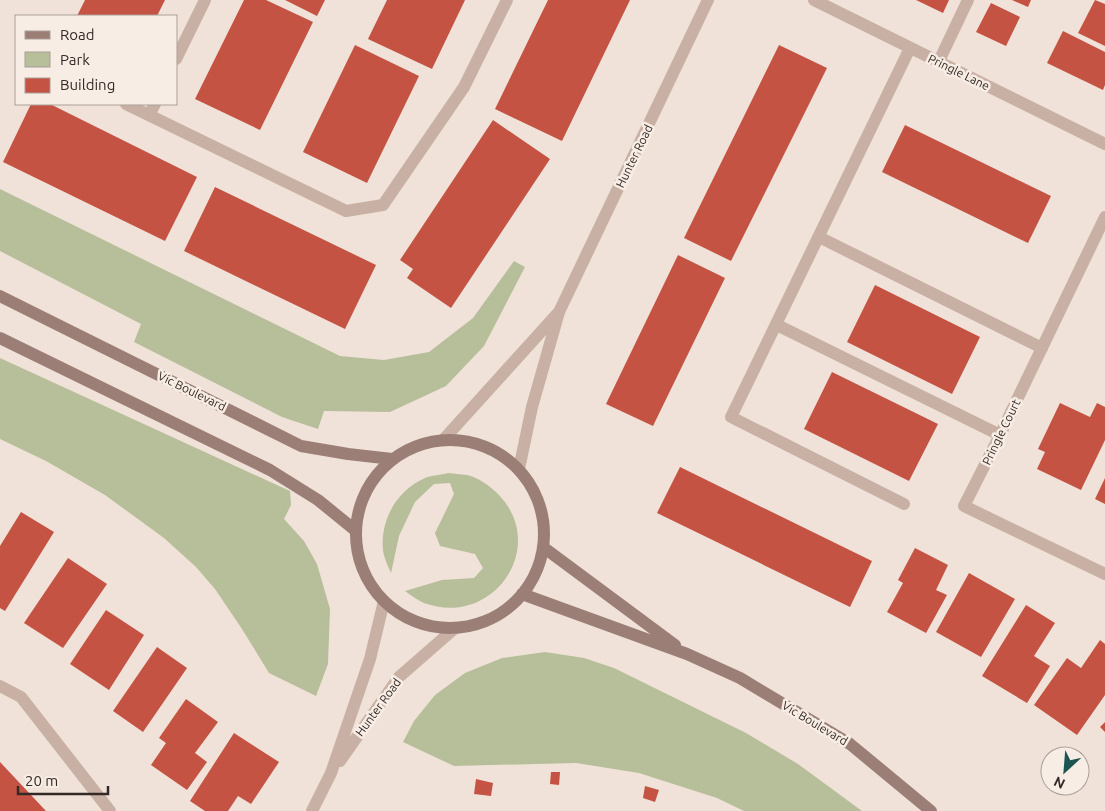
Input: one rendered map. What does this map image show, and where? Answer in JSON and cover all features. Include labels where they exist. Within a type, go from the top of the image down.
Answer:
[{"type":"street","points":[[178,55],[205,0]]},
{"type":"street","points":[[130,105],[152,110],[346,211],[383,205],[464,87],[507,0]]},
{"type":"street","name":"Hunter Road","points":[[519,470],[532,407],[559,312],[708,0]]},
{"type":"street","name":"Pringle Lane","points":[[814,0],[1105,144]]},
{"type":"street","points":[[938,61],[968,0]]},
{"type":"street","points":[[904,504],[731,417],[910,48]]},
{"type":"street","name":"Pringle Court","points":[[1105,217],[964,506],[1105,574]]},
{"type":"street","points":[[819,237],[1042,348]]},
{"type":"street","name":"Vic Boulevard","points":[[0,296],[301,446],[392,459]]},
{"type":"street","name":"Hunter Road","points":[[444,439],[559,312]]},
{"type":"street","points":[[777,325],[1000,435]]},
{"type":"street","points":[[0,338],[270,470],[318,500],[355,530]]},
{"type":"street","points":[[444,439],[471,442],[497,452],[519,470],[535,492],[543,519],[543,547],[536,572],[522,594],[504,611],[480,623],[455,628],[429,626],[404,616],[384,601],[368,580],[358,556],[355,530],[360,503],[373,478],[392,459],[416,445],[444,439]]},
{"type":"street","name":"Vic Boulevard","points":[[543,547],[687,654]]},
{"type":"street","name":"Vic Boulevard","points":[[522,594],[687,654],[740,678],[850,744],[931,811]]},
{"type":"street","name":"Hunter Road","points":[[312,811],[331,773],[370,659],[384,601]]},
{"type":"street","name":"Hunter Road","points":[[331,773],[399,677],[455,628]]},
{"type":"street","points":[[0,686],[21,697],[110,811]]},
{"type":"green space","points":[[0,189],[340,356],[384,360],[429,352],[473,318],[514,261],[525,267],[484,346],[446,386],[390,412],[324,411],[318,429],[282,417],[134,342],[141,324],[0,251]]},
{"type":"green space","points":[[0,358],[290,491],[291,505],[284,519],[304,541],[317,564],[330,609],[328,664],[316,696],[269,673],[215,589],[196,567],[164,538],[105,495],[46,461],[0,439]]},
{"type":"green space","points":[[448,473],[471,476],[496,492],[513,516],[518,538],[515,559],[506,578],[491,594],[471,604],[449,608],[424,603],[405,591],[442,580],[474,578],[483,568],[475,554],[440,546],[435,533],[454,494],[450,483],[434,484],[415,502],[399,536],[391,573],[386,562],[383,539],[384,528],[392,507],[406,490],[425,478]]},
{"type":"green space","points":[[545,652],[584,658],[614,668],[746,733],[798,764],[862,811],[744,811],[717,798],[639,773],[576,763],[454,766],[403,742],[414,721],[435,695],[465,673],[502,658]]},
{"type":"building","points":[[85,0],[165,0],[158,15],[78,15]]},
{"type":"building","points":[[244,0],[266,0],[313,22],[260,130],[195,99]]},
{"type":"building","points":[[285,0],[325,0],[317,16]]},
{"type":"building","points":[[387,0],[465,0],[432,69],[368,39]]},
{"type":"building","points":[[548,0],[630,0],[562,141],[495,109]]},
{"type":"building","points":[[916,0],[949,0],[943,13]]},
{"type":"building","points":[[1012,0],[1031,0],[1028,7]]},
{"type":"building","points":[[1095,0],[1105,4],[1105,46],[1078,33]]},
{"type":"building","points":[[991,3],[1020,17],[1006,46],[976,32]]},
{"type":"building","points":[[1063,31],[1105,52],[1105,85],[1103,90],[1047,63]]},
{"type":"building","points":[[355,45],[419,76],[367,183],[303,152]]},
{"type":"building","points":[[779,45],[827,68],[731,261],[684,238]]},
{"type":"building","points":[[31,105],[52,105],[197,177],[165,241],[3,162]]},
{"type":"building","points":[[493,120],[550,159],[451,308],[407,278],[413,269],[400,260]]},
{"type":"building","points":[[905,125],[1051,196],[1028,243],[882,172]]},
{"type":"building","points":[[215,187],[376,265],[345,329],[184,251]]},
{"type":"building","points":[[678,255],[725,278],[653,426],[606,404]]},
{"type":"building","points":[[875,285],[980,337],[952,394],[847,342]]},
{"type":"building","points":[[832,372],[938,424],[909,481],[804,429]]},
{"type":"building","points":[[1060,403],[1090,417],[1097,403],[1105,407],[1105,440],[1081,490],[1037,469],[1045,452],[1038,449]]},
{"type":"building","points":[[680,467],[872,561],[850,607],[657,513]]},
{"type":"building","points":[[1105,478],[1105,504],[1095,499]]},
{"type":"building","points":[[21,512],[54,532],[5,611],[0,608],[0,546]]},
{"type":"building","points":[[915,548],[948,565],[936,590],[947,595],[926,633],[887,612],[903,583],[898,580]]},
{"type":"building","points":[[68,558],[107,584],[63,648],[24,623]]},
{"type":"building","points":[[969,573],[1015,599],[981,657],[936,632]]},
{"type":"building","points":[[1026,605],[1055,623],[1034,656],[1050,666],[1027,703],[982,676]]},
{"type":"building","points":[[106,610],[144,635],[109,690],[70,664]]},
{"type":"building","points":[[1100,640],[1105,644],[1105,695],[1077,735],[1034,705],[1067,658],[1081,668]]},
{"type":"building","points":[[157,647],[187,668],[143,732],[113,711]]},
{"type":"building","points":[[186,699],[218,722],[195,753],[207,762],[187,790],[151,765],[166,743],[159,738]]},
{"type":"building","points":[[1105,722],[1105,732],[1100,727]]},
{"type":"building","points":[[234,733],[279,762],[251,804],[238,796],[228,811],[205,811],[190,801]]},
{"type":"building","points":[[0,762],[46,811],[0,811]]},
{"type":"building","points":[[551,772],[560,772],[559,785],[550,784]]},
{"type":"building","points":[[476,779],[493,783],[491,796],[474,794]]},
{"type":"building","points":[[645,786],[659,790],[655,802],[643,798]]}]
